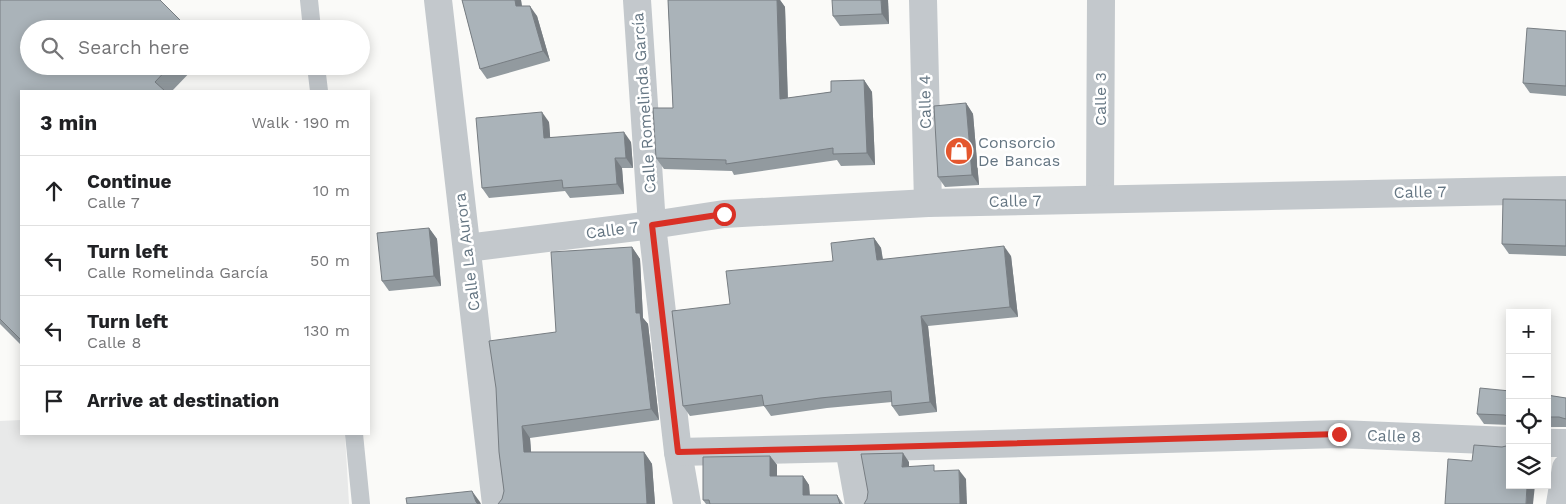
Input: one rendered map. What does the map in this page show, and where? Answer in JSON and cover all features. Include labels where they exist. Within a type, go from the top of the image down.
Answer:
[{"type":"street","name":"Calle La Aurora","points":[[438,0],[496,504]]},
{"type":"street","name":"Calle Romelinda García","points":[[637,0],[652,225],[678,452],[687,504]]},
{"type":"street","name":"Calle 4","points":[[923,0],[928,203]]},
{"type":"street","name":"Calle 3","points":[[1100,199],[1101,0]]},
{"type":"street","name":"Calle 7","points":[[467,248],[724,214],[928,203],[1566,190]]},
{"type":"street","name":"Calle 8","points":[[678,452],[1339,434],[1506,441]]},
{"type":"street","points":[[1551,442],[1566,443]]},
{"type":"street","points":[[850,448],[859,504]]},
{"type":"street","points":[[1560,504],[1566,468]]},
{"type":"lane","points":[[309,0],[311,20]]},
{"type":"lane","points":[[317,75],[319,90]]},
{"type":"lane","points":[[354,435],[361,504]]},
{"type":"shaded area","points":[[20,420],[20,435],[345,435],[349,504],[0,504],[0,421]]},
{"type":"building","points":[[0,0],[160,0],[180,20],[20,20],[20,75],[162,75],[155,82],[164,90],[20,90],[20,339],[0,319]]},
{"type":"building","points":[[462,0],[515,0],[516,6],[530,6],[543,51],[480,69]]},
{"type":"building","points":[[668,0],[777,0],[780,99],[831,92],[831,81],[864,80],[867,153],[833,154],[833,148],[726,164],[726,160],[656,158],[653,108],[673,108]]},
{"type":"building","points":[[832,0],[881,0],[882,14],[833,16]]},
{"type":"building","points":[[1527,28],[1566,31],[1566,86],[1523,83]]},
{"type":"building","name":"Consorcio De Bancas","points":[[966,103],[972,175],[938,177],[934,106]]},
{"type":"building","points":[[542,112],[544,138],[624,132],[626,158],[615,158],[617,184],[563,188],[562,180],[482,188],[476,118]]},
{"type":"building","points":[[1503,199],[1566,200],[1566,246],[1502,244]]},
{"type":"building","points":[[429,228],[434,276],[382,281],[377,233]]},
{"type":"building","points":[[874,238],[877,260],[1004,246],[1010,307],[921,316],[930,402],[892,406],[891,391],[764,406],[762,395],[683,406],[672,311],[730,304],[726,271],[833,261],[831,243]]},
{"type":"building","points":[[632,247],[636,313],[640,313],[651,409],[522,426],[524,452],[644,452],[647,504],[498,504],[502,499],[504,491],[499,452],[496,388],[489,341],[556,332],[551,252]]},
{"type":"building","points":[[1480,388],[1506,391],[1506,416],[1477,414]]},
{"type":"building","points":[[1551,396],[1566,398],[1566,419],[1551,417]]},
{"type":"building","points":[[1474,445],[1506,446],[1506,489],[1527,489],[1526,504],[1445,504],[1448,459],[1472,461]]},
{"type":"building","points":[[903,453],[902,467],[934,465],[934,471],[959,470],[960,504],[864,504],[868,492],[861,454]]},
{"type":"building","points":[[770,456],[770,476],[803,476],[803,495],[837,495],[840,504],[710,504],[709,500],[703,500],[703,457]]},
{"type":"building","points":[[472,491],[478,504],[407,504],[406,498]]},
{"type":"place","name":"Consorcio De Bancas","points":[[959,151]]},
{"type":"route","points":[[724,214],[652,225],[678,452],[1339,434]]}]
